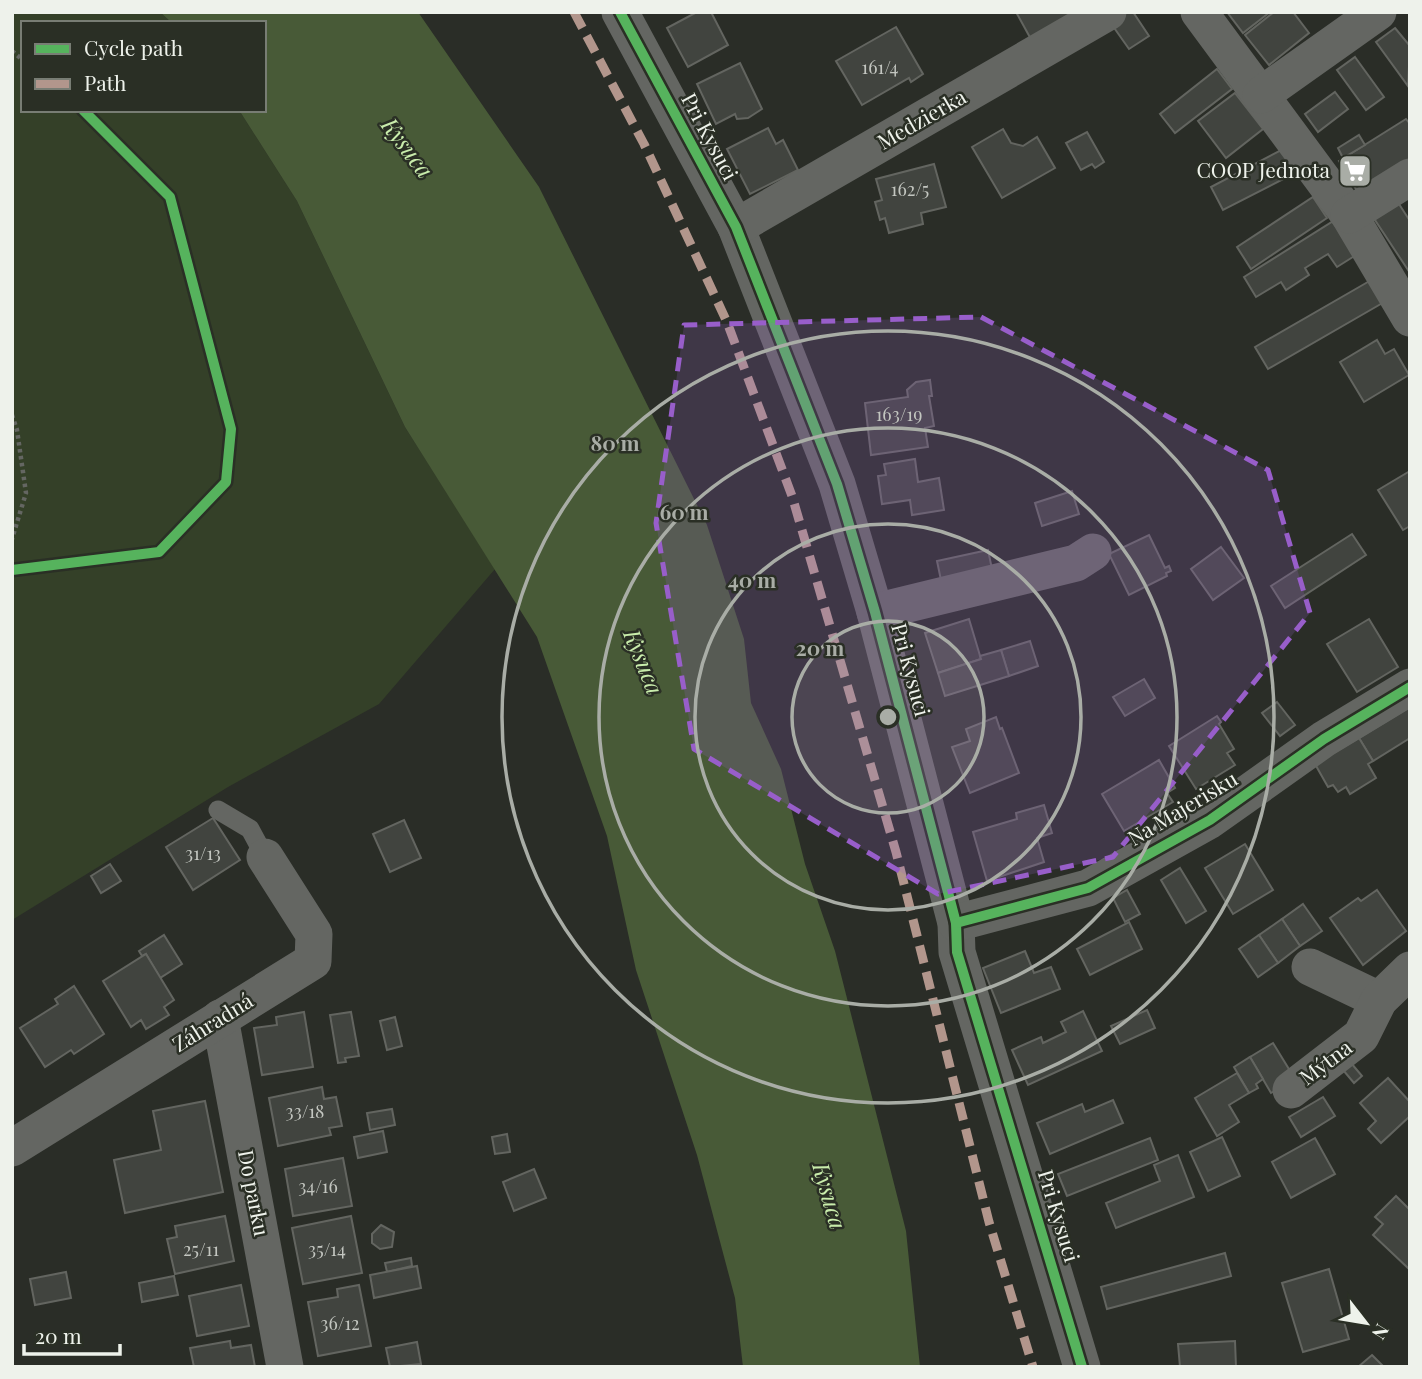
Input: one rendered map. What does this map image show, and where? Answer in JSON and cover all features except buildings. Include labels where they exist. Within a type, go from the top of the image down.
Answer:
[{"type":"street","name":"Pri Kysuci","points":[[620,12],[736,227],[837,484],[875,612],[956,923],[957,952],[1082,1367]]},
{"type":"street","name":"Medzierka","points":[[736,227],[1108,12]]},
{"type":"street","points":[[1199,12],[1349,215],[1410,317]]},
{"type":"street","points":[[1261,95],[1378,12]]},
{"type":"street","points":[[1349,215],[1410,177]]},
{"type":"street","name":"Pri Kysuci","points":[[875,612],[1076,563],[1093,552]]},
{"type":"street","name":"Na Majerisku","points":[[956,923],[1087,888],[1210,820],[1324,739],[1410,687]]},
{"type":"street","name":"Záhradná","points":[[12,1148],[313,961],[314,934],[265,857]]},
{"type":"street","points":[[1310,967],[1379,1000]]},
{"type":"street","name":"Mýtna","points":[[1291,1090],[1361,1036],[1379,1000],[1410,970]]},
{"type":"street","name":"Do parku","points":[[220,1018],[285,1367]]},
{"type":"lane","points":[[218,810],[250,829],[265,857]]},
{"type":"path","points":[[12,570],[159,552],[226,482],[231,429],[170,197],[85,112]]},
{"type":"path","points":[[12,415],[17,430],[26,493],[12,539]]},
{"type":"path","points":[[12,434],[17,430]]},
{"type":"highlighted area","points":[[981,317],[1268,470],[1310,613],[1113,857],[938,894],[694,749],[656,523],[684,325]]},
{"type":"shaded area","points":[[12,12],[160,12],[170,21],[21,21],[21,112],[240,112],[297,201],[405,427],[495,569],[379,704],[228,787],[12,920]]},
{"type":"water","name":"Kysuca","points":[[160,12],[418,12],[539,187],[707,525],[744,639],[751,703],[781,769],[805,864],[835,951],[906,1231],[920,1367],[743,1367],[735,1298],[697,1155],[636,970],[607,836],[537,637],[405,427],[297,201],[240,112],[266,112],[266,21],[170,21]]},
{"type":"marked path","points":[[574,12],[644,144],[727,322],[792,496],[896,852],[989,1222],[1033,1367]]},
{"type":"cycle path","points":[[620,12],[736,227],[837,484],[875,612],[956,923],[957,952],[1082,1367]]},
{"type":"cycle path","points":[[12,570],[159,552],[226,482],[231,429],[170,197],[85,112]]},
{"type":"cycle path","points":[[956,923],[1088,888],[1210,820],[1324,739],[1410,687]]},
{"type":"place","name":"COOP Jednota","points":[[1355,171]]}]
